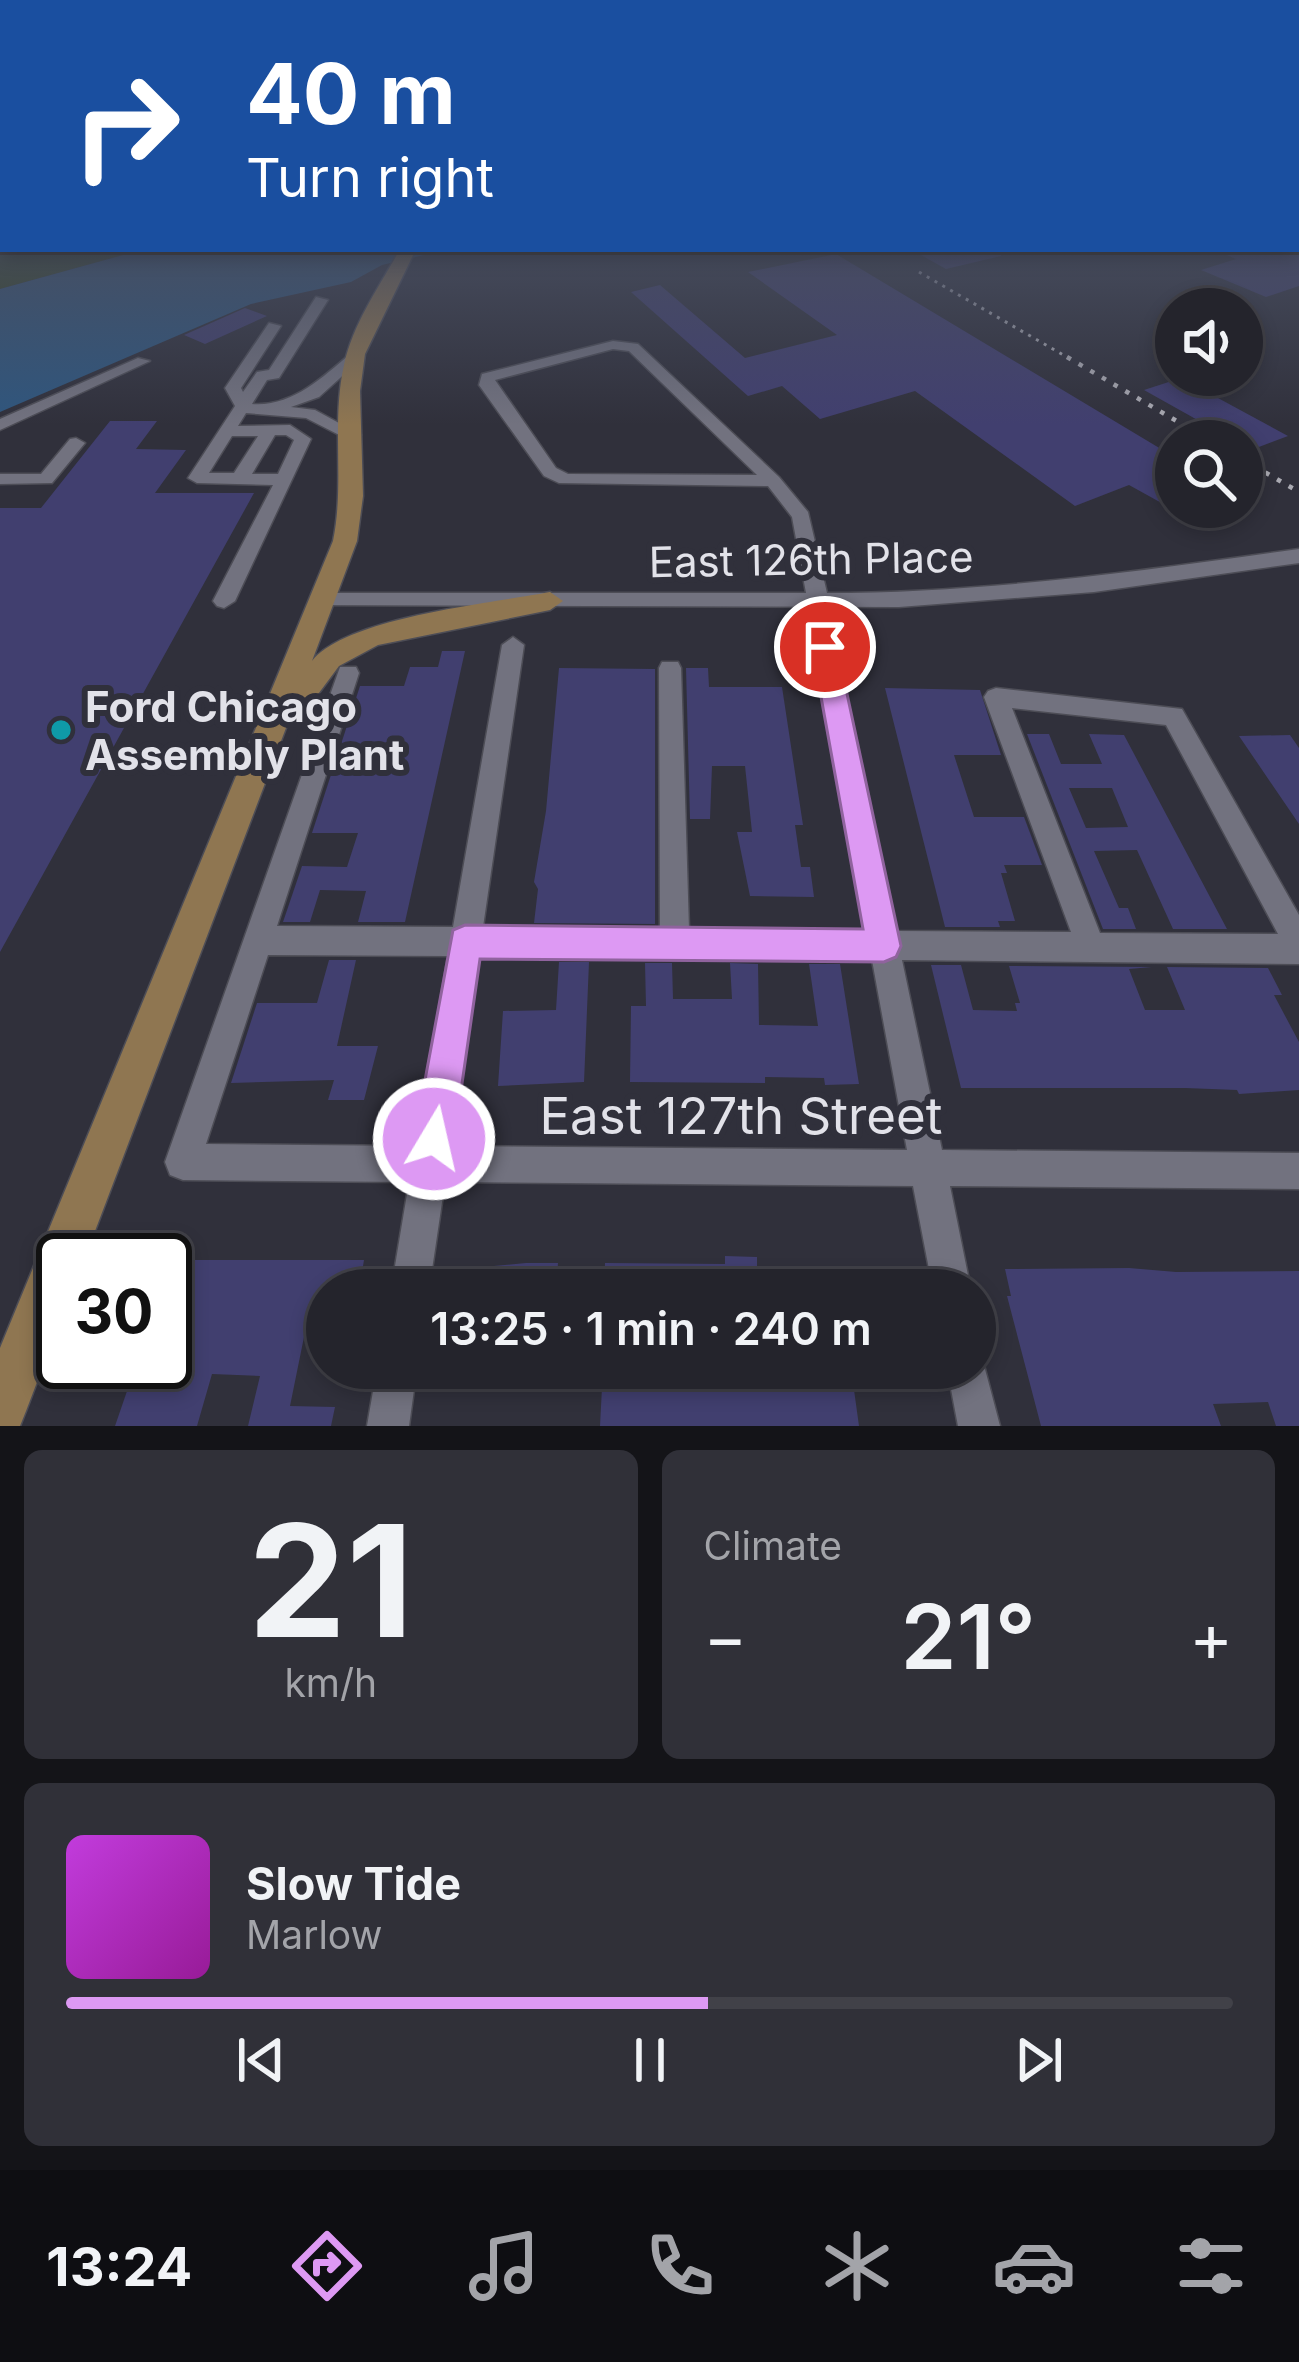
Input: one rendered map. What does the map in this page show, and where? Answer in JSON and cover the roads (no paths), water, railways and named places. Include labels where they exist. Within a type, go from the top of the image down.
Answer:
[{"type":"main road","points":[[0,1411],[352,514],[355,357],[386,292]]},
{"type":"main road","points":[[268,737],[329,659],[371,636],[550,601]]},
{"type":"street","points":[[285,480],[197,478],[262,375],[274,375],[321,300]]},
{"type":"street","points":[[244,408],[233,388],[274,326]]},
{"type":"street","points":[[773,481],[565,478],[550,472],[487,385],[487,377],[613,345],[633,347],[773,481],[801,516],[818,602]]},
{"type":"street","points":[[272,408],[314,394],[355,357]]},
{"type":"street","points":[[0,424],[143,361]]},
{"type":"street","points":[[244,408],[309,413],[353,435]]},
{"type":"street","points":[[224,601],[303,439],[290,430],[230,430]]},
{"type":"street","points":[[240,479],[270,430]]},
{"type":"street","points":[[0,479],[46,479],[76,443]]},
{"type":"street","name":"East 126th Place","points":[[322,600],[818,602],[1094,585],[1299,556]]},
{"type":"street","points":[[413,1269],[513,645]]},
{"type":"street","points":[[825,647],[948,1269]]},
{"type":"street","points":[[670,668],[675,944]]},
{"type":"street","points":[[348,673],[258,940],[884,946],[1091,947],[1299,946],[1173,716],[996,697],[1091,947]]},
{"type":"street","name":"East 127th Street","points":[[258,940],[183,1162],[1299,1171]]},
{"type":"street","points":[[388,1426],[394,1389]]},
{"type":"street","points":[[971,1389],[979,1426]]},
{"type":"water","points":[[0,292],[308,292],[251,304],[0,412]]},
{"type":"railway","points":[[953,292],[1072,360]]},
{"type":"railway","points":[[1067,357],[1175,420]]},
{"type":"railway","points":[[1263,471],[1299,492]]},
{"type":"place","name":"Ford Chicago Assembly Plant","points":[[61,730]]}]
